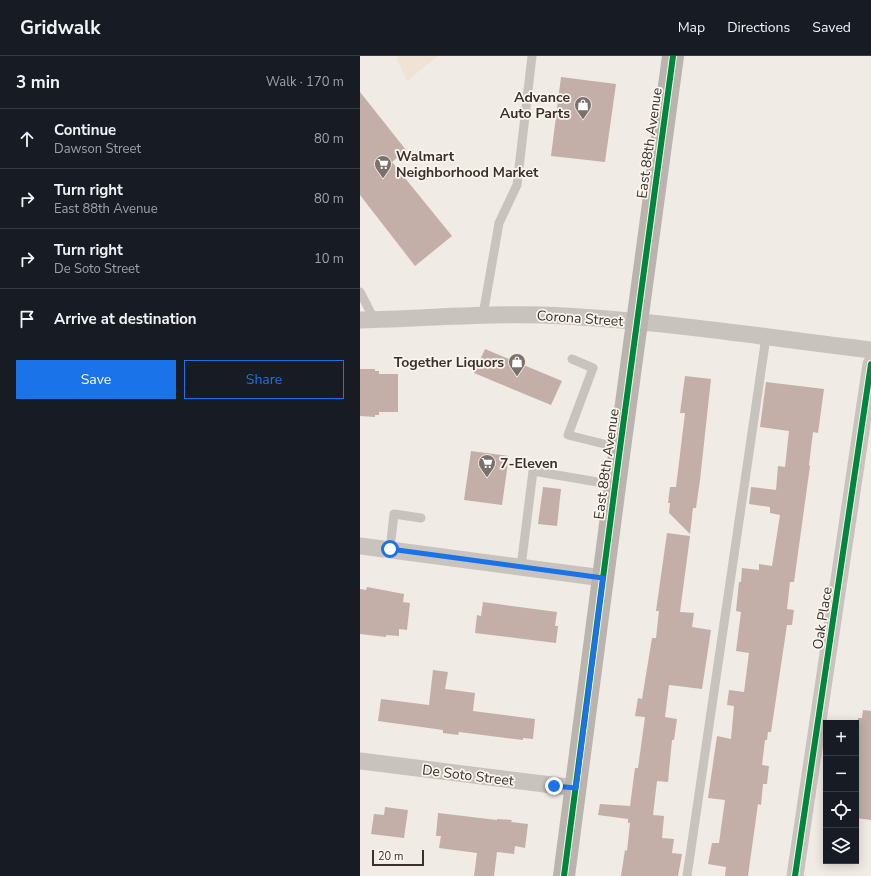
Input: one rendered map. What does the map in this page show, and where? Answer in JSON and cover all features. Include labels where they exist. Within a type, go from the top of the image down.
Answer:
[{"type":"main road","name":"East 88th Avenue","points":[[564,876],[673,56]]},
{"type":"street","name":"Corona Street","points":[[367,319],[483,315],[541,315],[637,322],[871,350]]},
{"type":"street","name":"Oak Place","points":[[795,876],[871,364]]},
{"type":"street","points":[[360,546],[603,578]]},
{"type":"street","name":"De Soto Street","points":[[360,761],[576,788]]},
{"type":"lane","points":[[483,315],[499,223],[517,185],[532,56]]},
{"type":"lane","points":[[360,292],[367,319]]},
{"type":"lane","points":[[687,876],[766,338]]},
{"type":"lane","points":[[572,359],[592,368],[568,435],[620,448]]},
{"type":"lane","points":[[521,567],[533,471],[615,485]]},
{"type":"lane","points":[[390,549],[394,514],[422,518]]},
{"type":"shaded area","points":[[398,56],[438,56],[407,81],[396,58]]},
{"type":"building","name":"Advance Auto Parts","points":[[561,77],[616,84],[605,162],[551,156]]},
{"type":"building","name":"Walmart Neighborhood Market","points":[[360,92],[406,150],[392,162],[452,236],[415,266],[360,195]]},
{"type":"building","points":[[485,349],[562,381],[551,405],[474,373]]},
{"type":"building","points":[[360,369],[375,369],[375,371],[379,371],[379,374],[398,374],[398,412],[379,412],[379,415],[375,415],[375,417],[360,416]]},
{"type":"building","points":[[685,376],[711,379],[700,480],[696,508],[693,508],[690,534],[669,513],[670,503],[668,503],[670,487],[676,487],[685,413],[680,413]]},
{"type":"building","points":[[766,382],[824,389],[818,433],[813,432],[810,466],[794,582],[790,582],[787,609],[794,610],[792,625],[787,625],[771,732],[768,732],[767,740],[765,740],[762,765],[769,766],[767,784],[763,784],[761,805],[758,804],[748,876],[725,876],[726,867],[708,864],[712,843],[719,843],[725,800],[708,798],[717,736],[731,739],[734,706],[727,705],[729,690],[744,692],[749,653],[736,651],[741,612],[736,611],[739,582],[741,582],[742,568],[759,570],[759,564],[772,566],[780,515],[770,513],[770,507],[749,504],[751,487],[776,490],[778,466],[785,467],[789,431],[760,427]]},
{"type":"building","name":"7-Eleven","points":[[471,451],[509,456],[502,505],[464,500]]},
{"type":"building","points":[[543,487],[561,489],[557,526],[538,524]]},
{"type":"building","points":[[667,533],[690,536],[680,612],[694,613],[692,627],[711,630],[702,689],[669,685],[665,717],[677,719],[674,740],[672,740],[668,782],[657,781],[653,815],[664,816],[662,838],[674,839],[672,853],[682,854],[678,876],[621,876],[625,850],[627,851],[630,823],[628,823],[628,819],[598,815],[600,804],[630,806],[635,768],[638,768],[645,717],[635,716],[638,698],[642,699],[652,638],[656,638],[659,611],[656,611]]},
{"type":"building","points":[[367,587],[404,594],[403,602],[410,603],[407,630],[399,629],[399,636],[386,635],[386,637],[360,634],[360,589],[366,590]]},
{"type":"building","points":[[483,602],[557,612],[555,626],[558,626],[556,643],[475,633],[477,615],[481,616]]},
{"type":"building","points":[[433,670],[448,672],[445,689],[475,693],[473,711],[535,719],[533,739],[523,738],[523,740],[459,732],[458,735],[443,733],[443,730],[378,721],[381,699],[429,705]]},
{"type":"building","points":[[863,710],[871,711],[871,820],[859,818],[859,720],[858,720],[858,718],[862,718]]},
{"type":"building","points":[[385,807],[408,810],[404,838],[371,834],[374,814],[384,815]]},
{"type":"building","points":[[438,813],[497,820],[512,820],[511,822],[528,824],[525,848],[515,846],[514,854],[497,852],[494,876],[474,876],[477,853],[439,848],[441,836],[436,836]]},
{"type":"cycle path","points":[[564,876],[673,56]]},
{"type":"cycle path","points":[[795,876],[871,364]]},
{"type":"place","name":"Advance Auto Parts","points":[[583,120]]},
{"type":"place","name":"Walmart Neighborhood Market","points":[[383,179]]},
{"type":"place","name":"Together Liquors","points":[[517,377]]},
{"type":"place","name":"7-Eleven","points":[[487,478]]},
{"type":"route","points":[[390,549],[603,578],[576,788],[554,786]]}]
